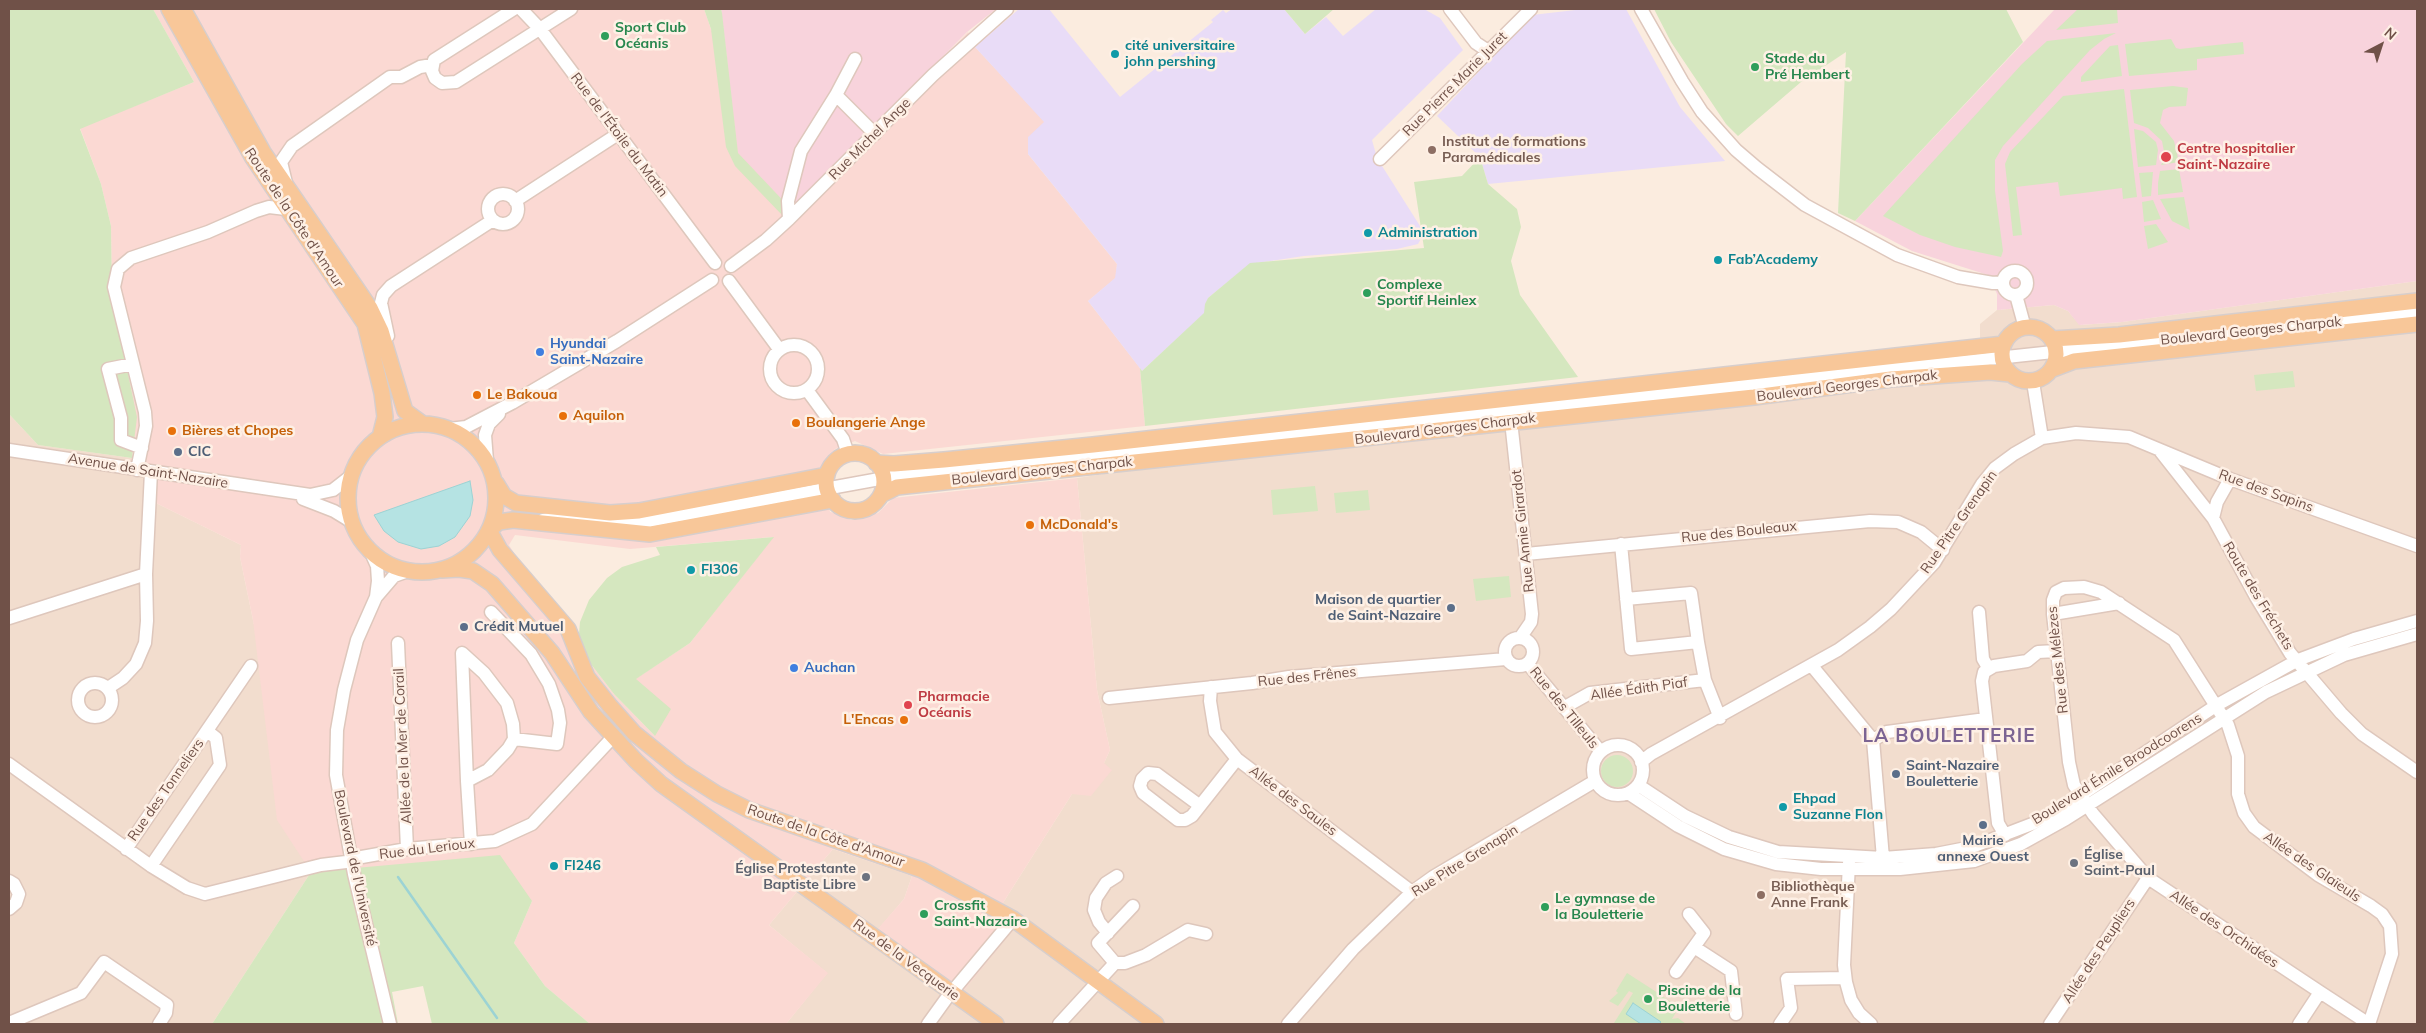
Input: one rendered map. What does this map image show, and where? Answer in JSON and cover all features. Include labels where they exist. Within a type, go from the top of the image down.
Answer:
[{"type":"main road","name":"Route de la Côte d'Amour","points":[[169,9],[226,113],[290,204],[370,308],[389,356],[405,411],[423,424]]},
{"type":"main road","name":"Route de la Côte d'Amour","points":[[183,9],[290,204],[365,324],[382,393],[385,417],[380,437]]},
{"type":"main road","name":"Boulevard Georges Charpak","points":[[2054,345],[2119,335],[2417,301]]},
{"type":"main road","name":"Boulevard Georges Charpak","points":[[881,494],[897,487],[1412,434],[1511,421],[1754,397],[1892,379],[1990,372],[2010,374],[2025,382],[2033,382],[2041,379],[2053,369],[2074,361],[2417,324]]},
{"type":"main road","points":[[2010,374],[2000,353],[2016,331],[2024,328],[2040,329],[2054,345],[2053,369]]},
{"type":"main road","name":"Boulevard Georges Charpak","points":[[848,454],[864,455],[876,463],[894,464],[936,461],[2000,353]]},
{"type":"main road","points":[[613,737],[580,699],[546,647],[492,584],[473,571],[459,569],[429,572],[408,571],[390,565],[370,550],[361,540],[352,522],[348,503],[351,476],[362,455],[380,437],[404,426],[423,424],[449,429],[470,442],[487,461],[494,480],[504,496],[511,501],[610,513],[640,511],[809,478],[829,488],[846,510],[860,511],[873,505],[881,494],[884,478],[876,463]]},
{"type":"main road","points":[[442,570],[469,556],[499,522],[538,521],[584,529],[650,534],[816,504],[829,488],[835,462],[848,454]]},
{"type":"main road","points":[[490,530],[496,505],[494,480]]},
{"type":"main road","name":"Route de la Côte d'Amour","points":[[490,530],[500,550],[568,629],[587,677],[604,699],[634,733],[681,771],[717,794],[749,810],[909,864],[1013,919],[1156,1024]]},
{"type":"main road","name":"Rue de la Vecquerie","points":[[613,737],[661,784],[996,1024]]},
{"type":"street","points":[[137,470],[146,426],[145,412],[114,287],[118,269],[132,258],[208,232],[256,210],[290,204],[282,162],[292,146],[390,77],[401,77],[420,67],[432,64],[438,57],[514,9]]},
{"type":"street","name":"Rue de l'Étoile du Matin","points":[[521,9],[540,29],[715,263]]},
{"type":"street","points":[[432,64],[435,78],[442,83],[456,82],[572,9]]},
{"type":"street","points":[[1450,9],[1476,43],[1488,51]]},
{"type":"street","name":"Rue Pierre Marie Juret","points":[[1380,159],[1531,9]]},
{"type":"street","points":[[1642,9],[1682,81],[1702,112],[1736,150],[1770,179],[1805,205],[1897,255],[1958,277],[1993,283],[2002,282],[2009,272],[2016,271],[2023,274],[2026,280],[2026,288],[2016,295]]},
{"type":"street","name":"Rue Michel Ange","points":[[731,266],[766,240],[789,219],[933,75],[1003,10]]},
{"type":"street","points":[[789,219],[788,201],[801,150],[836,95],[855,59]]},
{"type":"street","points":[[836,95],[875,134]]},
{"type":"street","points":[[515,200],[618,134]]},
{"type":"street","points":[[506,195],[515,200],[517,213],[512,220],[504,224],[493,220],[488,210],[493,198],[506,195]]},
{"type":"street","points":[[389,356],[389,339],[381,303],[383,295],[391,286],[410,276],[493,220]]},
{"type":"street","points":[[722,261],[731,266],[733,276],[729,281],[722,284],[712,280],[711,269],[715,263],[722,261]]},
{"type":"street","points":[[449,429],[466,427],[512,403],[617,342],[660,311],[712,280]]},
{"type":"street","points":[[729,281],[779,349]]},
{"type":"street","points":[[2002,282],[2006,292],[2016,295]]},
{"type":"street","points":[[2016,295],[2024,328]]},
{"type":"street","name":"Boulevard Georges Charpak","points":[[2000,353],[2054,345],[2417,313]]},
{"type":"street","points":[[799,344],[809,349],[816,357],[819,364],[817,379],[807,390],[793,393],[779,388],[774,382],[771,376],[771,361],[779,349],[799,344]]},
{"type":"street","points":[[538,521],[565,516],[638,523],[884,478],[2000,353]]},
{"type":"street","points":[[133,364],[108,369],[121,418],[121,440],[142,448]]},
{"type":"street","points":[[2033,382],[2042,438]]},
{"type":"street","points":[[807,390],[843,439],[848,454]]},
{"type":"street","points":[[487,461],[485,441],[489,424],[512,403]]},
{"type":"street","name":"Rue Annie Girardot","points":[[1511,421],[1532,617],[1531,622],[1520,638]]},
{"type":"street","name":"Rue Pitre Grenapin","points":[[1641,762],[1651,754],[1720,718],[1812,666],[1838,650],[1891,609],[1934,563],[1982,484],[1995,468],[2014,454],[2042,438],[2076,433],[2116,436]]},
{"type":"street","name":"Rue des Sapins","points":[[2116,436],[2129,438],[2230,479],[2417,546]]},
{"type":"street","name":"Avenue de Saint-Nazaire","points":[[9,450],[286,493],[320,495],[340,486],[351,476]]},
{"type":"street","name":"Route des Fréchets","points":[[2159,450],[2213,518],[2256,597],[2290,653],[2298,660],[2340,713],[2362,734],[2417,772]]},
{"type":"street","points":[[2178,474],[2184,460]]},
{"type":"street","points":[[108,688],[123,678],[136,664],[145,643],[151,472]]},
{"type":"street","points":[[2213,518],[2217,502],[2230,479]]},
{"type":"street","name":"Avenue de Saint-Nazaire","points":[[286,493],[325,507],[352,522]]},
{"type":"street","points":[[546,506],[565,516]]},
{"type":"street","name":"Rue des Bouleaux","points":[[1526,554],[1870,521],[1898,522],[1921,532],[1943,550]]},
{"type":"street","points":[[1621,544],[1632,649],[1698,642]]},
{"type":"street","name":"Boulevard de l'Université","points":[[370,550],[378,576],[376,596],[352,656],[337,729],[336,775],[351,860],[390,1024]]},
{"type":"street","name":"Boulevard de l'Université","points":[[376,596],[394,576],[408,571]]},
{"type":"street","points":[[9,618],[146,574]]},
{"type":"street","name":"Rue des Mélèzes","points":[[2081,798],[2069,762],[2053,614],[2053,600],[2056,592],[2064,588],[2084,587],[2101,592],[2174,640],[2221,711]]},
{"type":"street","points":[[1626,600],[1691,593],[1705,680]]},
{"type":"street","points":[[2053,614],[2119,603]]},
{"type":"street","points":[[491,612],[531,654],[549,684],[558,710],[560,723],[557,744],[514,739]]},
{"type":"street","points":[[1979,612],[1983,659],[1989,668]]},
{"type":"street","name":"Boulevard Émile Broodcoorens","points":[[1849,863],[1936,854],[1972,846],[2032,824],[2081,798],[2221,711],[2298,660],[2354,639],[2417,621]]},
{"type":"street","points":[[2221,711],[2344,655],[2417,634]]},
{"type":"street","points":[[1520,638],[1527,641],[1532,649],[1532,656],[1528,664],[1518,666],[1506,660],[1504,651],[1508,644],[1520,638]]},
{"type":"street","name":"Allée de la Mer de Corail","points":[[398,643],[407,849]]},
{"type":"street","points":[[2005,835],[1998,823],[1982,681],[1984,672],[1994,666],[2027,661],[2038,652],[2056,651]]},
{"type":"street","points":[[467,781],[488,770],[508,749],[514,739],[513,724],[507,703],[484,673],[462,653],[467,781],[471,844]]},
{"type":"street","name":"Rue des Frênes","points":[[1109,698],[1289,677],[1506,660]]},
{"type":"street","name":"Rue des Tilleuls","points":[[1528,664],[1601,752]]},
{"type":"street","name":"Rue des Tonneliers","points":[[126,849],[251,666]]},
{"type":"street","points":[[1812,666],[1873,740],[1883,858]]},
{"type":"street","name":"Allée Édith Piaf","points":[[1565,707],[1590,693],[1705,680],[1720,718]]},
{"type":"street","name":"Allée des Saules","points":[[1211,686],[1210,701],[1215,732],[1237,759],[1412,892]]},
{"type":"street","name":"Boulevard Émile Broodcoorens","points":[[1633,789],[1685,816],[1751,846],[1778,852],[1900,869],[1974,861],[2022,844],[2081,798],[2110,790],[2221,711]]},
{"type":"street","name":"Allée des Glaïeuls","points":[[2221,711],[2238,756],[2238,794],[2244,813],[2254,827],[2318,875],[2372,906],[2382,914],[2390,926],[2392,954],[2369,1024]]},
{"type":"street","points":[[1873,740],[1887,732],[1986,719]]},
{"type":"street","name":"Rue des Tonneliers","points":[[151,866],[220,765],[216,738],[207,731]]},
{"type":"street","name":"Rue du Lerioux","points":[[9,764],[151,866],[187,888],[205,894],[321,865],[407,849],[496,841],[532,824],[613,737]]},
{"type":"street","points":[[1623,746],[1631,750],[1641,762],[1642,770],[1633,789],[1621,795],[1606,792],[1595,780],[1593,765],[1601,752],[1608,748],[1623,746]]},
{"type":"street","points":[[1200,805],[1157,774],[1148,773],[1142,779],[1140,786],[1143,793],[1178,820],[1185,820],[1200,805],[1237,759]]},
{"type":"street","name":"Rue Pitre Grenapin","points":[[1288,1024],[1353,949],[1412,892],[1433,877],[1595,780]]},
{"type":"street","name":"Allée des Orchidées","points":[[2081,798],[2148,878],[2369,1024]]},
{"type":"street","points":[[1849,863],[1845,978],[1851,1000],[1859,1013],[1871,1024]]},
{"type":"street","points":[[1108,933],[1099,922],[1094,910],[1096,898],[1106,883],[1117,876]]},
{"type":"street","name":"Allée des Peupliers","points":[[2050,1024],[2148,878]]},
{"type":"street","points":[[9,880],[14,884],[18,894],[16,903],[9,909]]},
{"type":"street","points":[[1115,963],[1098,943],[1133,906]]},
{"type":"street","points":[[1676,972],[1704,933],[1689,914]]},
{"type":"street","points":[[928,1024],[1013,919]]},
{"type":"street","points":[[1059,1024],[1096,981],[1115,963],[1125,963],[1146,955],[1188,930],[1206,934]]},
{"type":"street","points":[[1694,948],[1731,971],[1736,1014]]},
{"type":"street","points":[[9,1023],[81,993],[104,962],[167,1005],[166,1013],[159,1024]]},
{"type":"street","points":[[1780,1024],[1791,1008],[1787,979],[1845,978]]},
{"type":"street","points":[[2299,1024],[2320,992]]},
{"type":"shaded area","points":[[153,9],[704,9],[711,29],[792,210],[968,32],[975,47],[1045,122],[1028,154],[1117,264],[1116,278],[1088,301],[1140,368],[1145,426],[883,454],[855,441],[835,449],[819,469],[830,512],[840,514],[851,520],[878,513],[893,498],[1077,478],[1097,690],[1110,750],[1104,763],[1112,770],[1091,796],[1072,794],[1001,906],[1020,922],[961,994],[875,932],[904,899],[912,876],[833,849],[769,925],[828,973],[786,1024],[590,1024],[545,986],[514,943],[532,901],[311,872],[277,820],[253,620],[240,557],[241,545],[156,503],[156,479],[129,473],[133,454],[112,298],[111,226],[101,184],[80,128],[194,82]],"holes":[[[515,535],[630,549],[773,537],[690,643],[635,679],[655,736],[614,694],[587,659],[576,626],[517,558],[509,545]]]},
{"type":"shaded area","points":[[721,9],[996,9],[967,32],[792,210],[738,153]]},
{"type":"shaded area","points":[[1019,9],[1049,9],[1120,97],[1213,22],[1211,20],[1223,10],[1226,13],[1232,9],[1284,9],[1305,34],[1326,17],[1343,36],[1376,9],[1424,9],[1440,18],[1463,50],[1372,140],[1377,158],[1420,226],[1422,237],[1418,244],[1397,249],[1304,256],[1250,264],[1208,298],[1205,313],[1142,371],[1088,301],[1115,278],[1117,264],[1028,154],[1028,137],[1044,122],[975,47]]},
{"type":"shaded area","points":[[1584,9],[1626,9],[1680,107],[1725,161],[1488,184],[1480,157],[1437,116],[1532,15]]},
{"type":"shaded area","name":"Centre hospitalier Saint-Nazaire","points":[[2055,9],[2417,9],[2417,281],[2122,322],[2079,325],[2068,311],[2054,305],[1997,310],[1997,294],[1988,275],[1912,251],[1855,221]]},
{"type":"shaded area","points":[[2417,281],[2417,1024],[786,1024],[827,973],[769,925],[833,849],[912,876],[904,899],[875,933],[1001,906],[1072,794],[1104,763],[1110,750],[1097,690],[1077,478],[1980,343],[1980,324],[1997,310],[2054,305],[2068,311],[2080,325],[2122,322]]},
{"type":"shaded area","points":[[9,414],[38,445],[132,458],[131,463],[156,479],[156,503],[241,545],[240,557],[253,620],[311,872],[212,1024],[9,1024]]},
{"type":"green space","points":[[9,9],[153,9],[194,82],[80,129],[101,184],[111,226],[112,298],[137,417],[132,458],[38,445],[9,414]]},
{"type":"green space","points":[[704,9],[721,9],[722,13],[738,153],[792,210],[783,216],[735,166],[726,147],[711,29]]},
{"type":"green space","points":[[1284,9],[1334,9],[1305,34]]},
{"type":"green space","points":[[1654,9],[2006,9],[2023,42],[1855,221],[1838,213],[1846,52],[1801,82],[1738,136],[1726,124],[1671,42]]},
{"type":"green space","points":[[2078,9],[2117,9],[2118,23],[2056,30]]},
{"type":"green space","points":[[2116,33],[2104,39],[2090,50],[2003,146],[1995,160],[1995,191],[2003,251],[2001,257],[1955,247],[1920,235],[1883,216],[2022,64],[2047,41]]},
{"type":"green space","points":[[2171,39],[2176,48],[2180,49],[2243,42],[2244,54],[2197,59],[2197,70],[2129,76],[2125,44]]},
{"type":"green space","points":[[2118,45],[2122,76],[2081,82],[2081,77],[2110,46]]},
{"type":"green space","points":[[2173,86],[2188,88],[2186,106],[2169,107],[2163,110],[2160,123],[2174,141],[2179,162],[2161,165],[2165,157],[2162,141],[2148,128],[2134,123],[2130,90]]},
{"type":"green space","points":[[2124,89],[2137,197],[2123,199],[2122,188],[2060,196],[2058,182],[2016,187],[2022,235],[2013,236],[2005,164],[2010,152],[2063,96]]},
{"type":"green space","points":[[2134,129],[2143,131],[2156,142],[2158,150],[2156,165],[2138,167]]},
{"type":"green space","name":"Complexe Sportif Heinlex","points":[[1480,157],[1488,184],[1517,209],[1521,227],[1511,261],[1520,295],[1578,377],[1145,426],[1140,368],[1142,371],[1204,313],[1208,298],[1250,263],[1424,248],[1414,182],[1462,176]]},
{"type":"green space","points":[[2179,169],[2183,192],[2158,195],[2160,171]]},
{"type":"green space","points":[[2153,172],[2151,196],[2142,197],[2139,173]]},
{"type":"green space","points":[[2184,197],[2190,230],[2172,221],[2160,199]]},
{"type":"green space","points":[[2153,200],[2161,219],[2144,222],[2142,202]]},
{"type":"green space","points":[[2156,224],[2168,242],[2148,249],[2144,226]]},
{"type":"green space","points":[[2293,371],[2295,387],[2256,391],[2254,375]]},
{"type":"green space","points":[[1315,486],[1318,511],[1273,515],[1271,490]]},
{"type":"green space","points":[[1368,490],[1370,510],[1336,513],[1334,493]]},
{"type":"green space","points":[[774,537],[690,643],[636,679],[671,709],[655,736],[614,694],[587,659],[579,634],[580,622],[589,600],[607,578],[622,567],[660,555],[656,547]]},
{"type":"green space","points":[[1509,576],[1511,597],[1476,601],[1473,579]]},
{"type":"green space","points":[[1617,755],[1629,759],[1633,771],[1629,783],[1617,787],[1605,783],[1601,771],[1605,759]]},
{"type":"green space","points":[[500,855],[532,901],[514,943],[545,986],[590,1024],[432,1024],[423,986],[392,992],[398,1024],[212,1024],[311,872]]},
{"type":"green space","name":"Piscine de la Bouletterie","points":[[1627,973],[1658,993],[1660,992],[1663,994],[1662,996],[1679,1007],[1672,1019],[1678,1018],[1686,1024],[1614,1023],[1633,993],[1629,991],[1618,1006],[1609,1001],[1618,993],[1616,991]]},
{"type":"water","points":[[470,481],[473,500],[470,516],[455,537],[439,546],[421,549],[398,542],[384,531],[374,515]]},
{"type":"water","points":[[1633,1003],[1661,1022],[1659,1024],[1641,1024],[1626,1014]]},
{"type":"waterway","points":[[398,877],[497,1018]]},
{"type":"place","name":"Sport Club Océanis","points":[[605,36]]},
{"type":"place","name":"cité universitaire john pershing","points":[[1115,54]]},
{"type":"place","name":"Stade du Pré Hembert","points":[[1755,67]]},
{"type":"place","name":"Institut de formations Paramédicales","points":[[1432,150]]},
{"type":"place","name":"Centre hospitalier Saint-Nazaire","points":[[2166,157]]},
{"type":"place","name":"Administration","points":[[1368,233]]},
{"type":"place","name":"Fab’Academy","points":[[1718,260]]},
{"type":"place","name":"Complexe Sportif Heinlex","points":[[1367,293]]},
{"type":"place","name":"Hyundai Saint-Nazaire","points":[[540,352]]},
{"type":"place","name":"Le Bakoua","points":[[477,395]]},
{"type":"place","name":"Aquilon","points":[[563,416]]},
{"type":"place","name":"Boulangerie Ange","points":[[796,423]]},
{"type":"place","name":"Bières et Chopes","points":[[172,431]]},
{"type":"place","name":"CIC","points":[[178,452]]},
{"type":"place","name":"McDonald's","points":[[1030,525]]},
{"type":"place","name":"Fl306","points":[[691,570]]},
{"type":"place","name":"Maison de quartier de Saint-Nazaire","points":[[1451,608]]},
{"type":"place","name":"Crédit Mutuel","points":[[464,627]]},
{"type":"place","name":"Auchan","points":[[794,668]]},
{"type":"place","name":"Pharmacie Océanis","points":[[908,705]]},
{"type":"place","name":"L'Encas","points":[[904,720]]},
{"type":"place","name":"Saint-Nazaire Bouletterie","points":[[1896,774]]},
{"type":"place","name":"Ehpad Suzanne Flon","points":[[1783,807]]},
{"type":"place","name":"Mairie annexe Ouest","points":[[1983,825]]},
{"type":"place","name":"Église Saint-Paul","points":[[2074,863]]},
{"type":"place","name":"Fl246","points":[[554,866]]},
{"type":"place","name":"Église Protestante Baptiste Libre","points":[[866,877]]},
{"type":"place","name":"Bibliothèque Anne Frank","points":[[1761,895]]},
{"type":"place","name":"Le gymnase de la Bouletterie","points":[[1545,907]]},
{"type":"place","name":"Crossfit Saint-Nazaire","points":[[924,914]]},
{"type":"place","name":"Piscine de la Bouletterie","points":[[1648,999]]},
{"type":"district","name":"LA BOULETTERIE","points":[[1949,736]]}]
